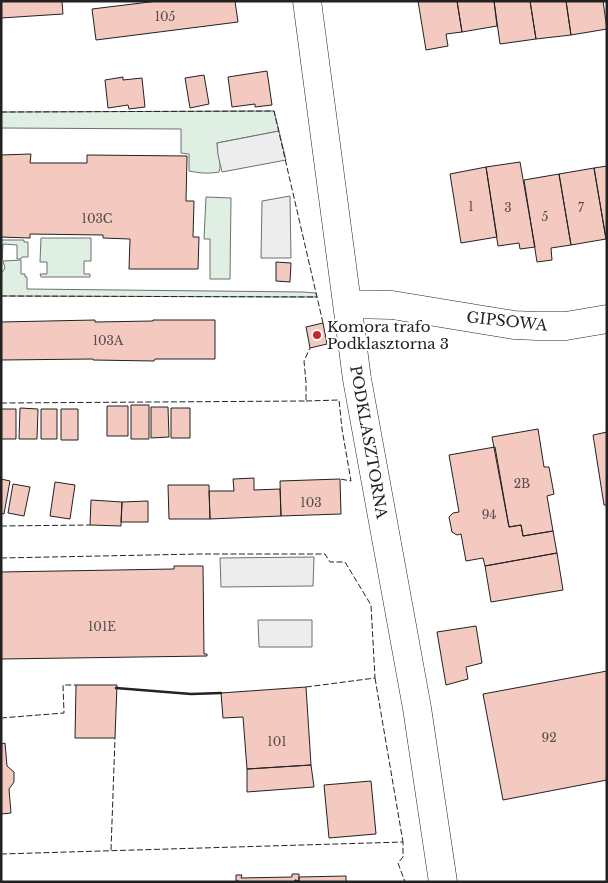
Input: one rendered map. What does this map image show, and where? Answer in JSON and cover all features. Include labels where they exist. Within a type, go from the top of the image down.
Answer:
[{"type":"street","name":"PODKLASZTORNA","points":[[307,1],[357,379],[417,708],[444,882]]},
{"type":"street","name":"GIPSOWA","points":[[348,304],[392,306],[514,325],[566,326],[607,319]]},
{"type":"green space","points":[[274,111],[279,131],[217,143],[220,169],[219,172],[211,173],[189,171],[189,154],[181,153],[181,129],[1,128],[1,112]]},
{"type":"green space","points":[[206,197],[231,198],[230,279],[210,279],[210,239],[204,239]]},
{"type":"green space","points":[[41,238],[91,238],[91,261],[84,261],[84,274],[90,274],[90,277],[41,277],[40,274],[47,274],[47,262],[40,262]]},
{"type":"green space","points":[[1,240],[24,240],[24,242],[28,242],[28,257],[17,259],[17,245],[3,244],[2,260]]},
{"type":"green space","points":[[21,260],[21,274],[25,274],[25,277],[27,277],[27,289],[303,292],[316,293],[317,297],[1,296],[1,274],[5,268],[3,261]]},
{"type":"shaded area","points":[[279,131],[286,160],[222,172],[217,143]]},
{"type":"shaded area","points":[[290,196],[291,258],[261,258],[262,201]]},
{"type":"shaded area","points":[[314,557],[313,586],[221,587],[220,558]]},
{"type":"shaded area","points":[[258,620],[312,620],[312,647],[259,647]]},
{"type":"building","points":[[1,1],[62,1],[63,14],[1,18]]},
{"type":"building","points":[[158,1],[235,1],[238,22],[96,40],[92,9]]},
{"type":"building","points":[[418,1],[457,1],[462,32],[446,34],[448,46],[426,50]]},
{"type":"building","points":[[457,1],[494,1],[497,26],[462,32]]},
{"type":"building","points":[[494,1],[530,1],[536,39],[500,44]]},
{"type":"building","points":[[530,1],[566,1],[571,35],[536,39]]},
{"type":"building","points":[[566,1],[603,1],[607,29],[571,35]]},
{"type":"building","points":[[267,71],[272,105],[255,107],[255,104],[232,107],[228,77]]},
{"type":"building","points":[[204,75],[209,104],[190,108],[185,78]]},
{"type":"building","points":[[123,77],[123,80],[142,78],[145,107],[129,109],[128,105],[108,108],[105,80]]},
{"type":"building","points":[[31,154],[30,163],[87,163],[87,155],[187,156],[186,201],[194,201],[193,237],[199,237],[198,269],[129,269],[130,239],[103,238],[103,235],[30,234],[30,238],[1,237],[1,155]]},
{"type":"building","points":[[520,162],[535,247],[520,249],[519,243],[498,246],[486,167]]},
{"type":"building","points":[[607,166],[607,239],[606,239],[594,168]]},
{"type":"building","points":[[486,167],[497,237],[461,243],[450,174]]},
{"type":"building","points":[[594,168],[606,239],[571,245],[559,174]]},
{"type":"building","points":[[559,174],[571,245],[551,248],[552,260],[537,262],[524,180]]},
{"type":"building","points":[[276,262],[291,263],[290,282],[276,281]]},
{"type":"building","points":[[95,320],[95,322],[215,320],[215,359],[155,359],[154,361],[93,359],[1,360],[1,322]]},
{"type":"building","name":"Komora trafo Podklasztorna 3","points":[[323,323],[327,344],[310,348],[306,327]]},
{"type":"building","points":[[131,405],[149,405],[149,439],[131,439]]},
{"type":"building","points":[[107,406],[128,406],[128,436],[107,436]]},
{"type":"building","points":[[151,407],[168,407],[169,437],[151,438]]},
{"type":"building","points":[[20,408],[38,409],[37,439],[19,439]]},
{"type":"building","points":[[171,408],[190,408],[190,438],[171,438]]},
{"type":"building","points":[[1,409],[16,409],[16,439],[1,439]]},
{"type":"building","points":[[41,409],[57,409],[57,439],[41,439]]},
{"type":"building","points":[[61,409],[78,409],[78,440],[61,440]]},
{"type":"building","points":[[538,429],[544,467],[549,467],[554,494],[547,496],[553,531],[523,536],[521,525],[509,527],[492,437]]},
{"type":"building","points":[[607,432],[607,505],[604,505],[593,435]]},
{"type":"building","points":[[495,447],[509,527],[521,525],[523,536],[553,531],[557,553],[485,566],[483,558],[466,561],[461,534],[457,535],[452,532],[449,517],[453,513],[459,512],[449,455]]},
{"type":"building","points":[[254,478],[254,490],[280,489],[281,516],[210,519],[209,491],[234,491],[233,479]]},
{"type":"building","points":[[1,479],[10,481],[4,514],[1,513]]},
{"type":"building","points":[[340,479],[341,514],[281,516],[280,481]]},
{"type":"building","points":[[55,482],[75,485],[70,519],[50,516]]},
{"type":"building","points":[[13,484],[30,487],[24,516],[8,513]]},
{"type":"building","points":[[168,485],[209,485],[210,519],[169,519]]},
{"type":"building","points":[[91,500],[122,502],[121,526],[90,525]]},
{"type":"building","points":[[148,501],[148,522],[121,522],[122,502]]},
{"type":"building","points":[[557,553],[563,590],[491,602],[485,566]]},
{"type":"building","points":[[174,566],[203,566],[204,654],[207,654],[207,656],[1,659],[1,572],[174,569]]},
{"type":"building","points":[[476,626],[482,663],[466,667],[468,679],[446,685],[437,632]]},
{"type":"building","points":[[607,671],[607,780],[503,800],[483,694]]},
{"type":"building","points":[[76,685],[117,685],[115,738],[75,738]]},
{"type":"building","points":[[306,687],[311,765],[247,769],[243,717],[223,718],[221,693]]},
{"type":"building","points":[[5,743],[7,766],[14,772],[14,782],[9,789],[11,813],[1,814],[1,744]]},
{"type":"building","points":[[311,765],[314,787],[247,792],[247,769]]},
{"type":"building","points":[[371,781],[376,834],[329,838],[324,785]]},
{"type":"building","points":[[292,874],[299,874],[299,881],[236,881],[236,875],[242,875],[241,878],[292,877]]},
{"type":"building","points":[[346,876],[346,882],[295,882],[295,880],[299,881],[299,877]]},
{"type":"fence","points":[[1,112],[274,111],[323,323]]},
{"type":"fence","points":[[1,296],[317,297]]},
{"type":"fence","points":[[1,403],[306,401],[304,361],[310,348]]},
{"type":"fence","points":[[306,401],[339,400],[351,481],[340,479]]},
{"type":"fence","points":[[1,526],[90,525]]},
{"type":"fence","points":[[1,558],[199,554],[325,554],[330,562],[345,562],[371,605],[375,678],[306,687]]},
{"type":"fence","points":[[375,678],[403,842]]},
{"type":"fence","points":[[1,718],[64,713],[63,685],[76,685]]},
{"type":"fence","points":[[111,850],[115,738]]},
{"type":"fence","points":[[1,854],[403,842],[403,857],[398,863],[405,882]]},
{"type":"wall","points":[[116,688],[191,694],[221,693]]},
{"type":"place","name":"Komora trafo Podklasztorna 3","points":[[317,335]]}]
